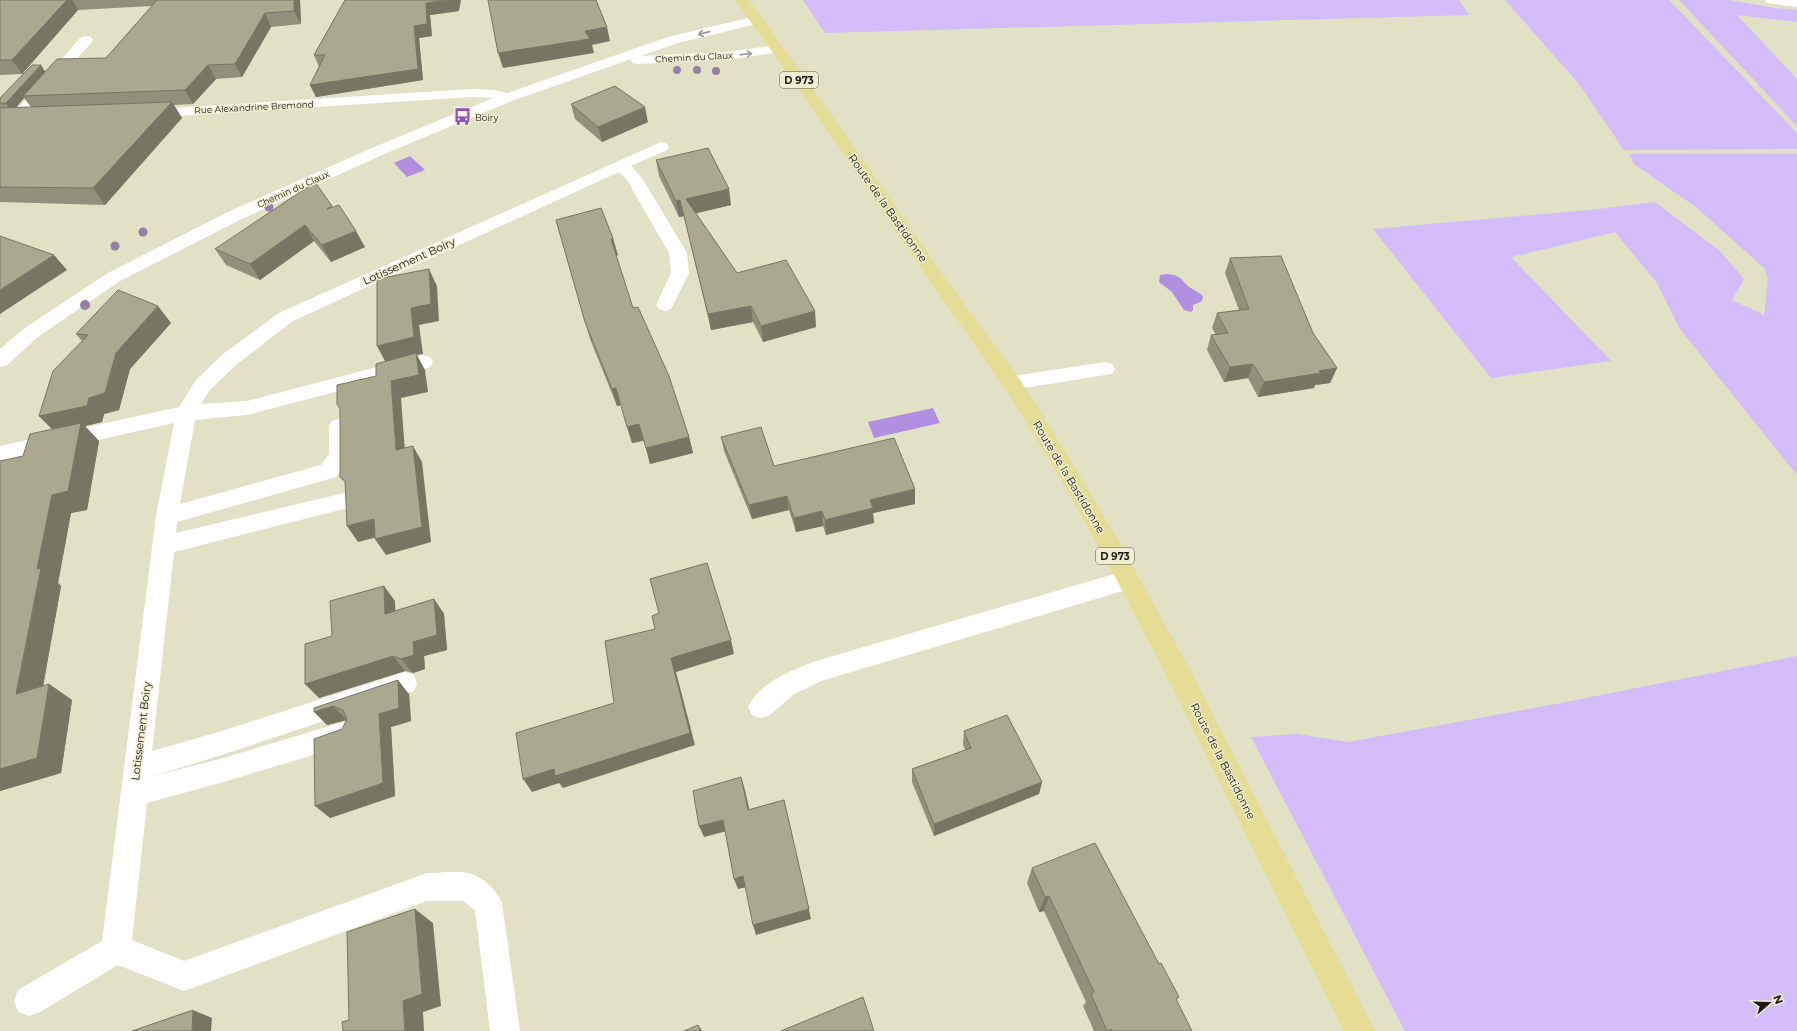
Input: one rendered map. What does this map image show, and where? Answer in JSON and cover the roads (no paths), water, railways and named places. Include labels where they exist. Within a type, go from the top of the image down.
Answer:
[{"type":"main road","name":"Route de la Bastidonne","points":[[742,0],[1012,384],[1060,460],[1179,674],[1360,1031]]},
{"type":"street","points":[[1772,0],[1797,3]]},
{"type":"street","name":"Chemin du Claux","points":[[0,360],[32,332],[114,276],[236,214],[378,151],[507,98],[610,61],[682,38],[756,20]]},
{"type":"street","points":[[41,116],[12,117],[86,40]]},
{"type":"street","name":"Chemin du Claux","points":[[610,61],[726,56],[777,49]]},
{"type":"street","name":"Rue Alexandrine Bremond","points":[[133,113],[210,110],[472,93],[494,94],[507,98]]},
{"type":"street","name":"Lotissement Boiry","points":[[116,949],[167,516],[186,413],[203,385],[230,359],[286,317],[661,147]]},
{"type":"street","points":[[621,165],[634,178],[678,253],[680,273],[665,305]]},
{"type":"street","points":[[0,454],[186,413],[247,408],[423,362]]},
{"type":"street","points":[[1012,384],[1072,373],[1105,369]]},
{"type":"street","points":[[167,516],[236,498],[328,471],[340,455],[339,426]]},
{"type":"street","points":[[164,545],[344,501]]},
{"type":"street","points":[[761,707],[784,687],[816,672],[1128,580]]},
{"type":"street","points":[[137,768],[222,743],[405,683]]},
{"type":"street","points":[[134,794],[227,769],[346,733]]},
{"type":"street","points":[[29,1001],[116,949],[184,976],[427,887],[468,888],[488,903],[505,1031]]},
{"type":"place","name":"Boiry","points":[[462,117]]}]
